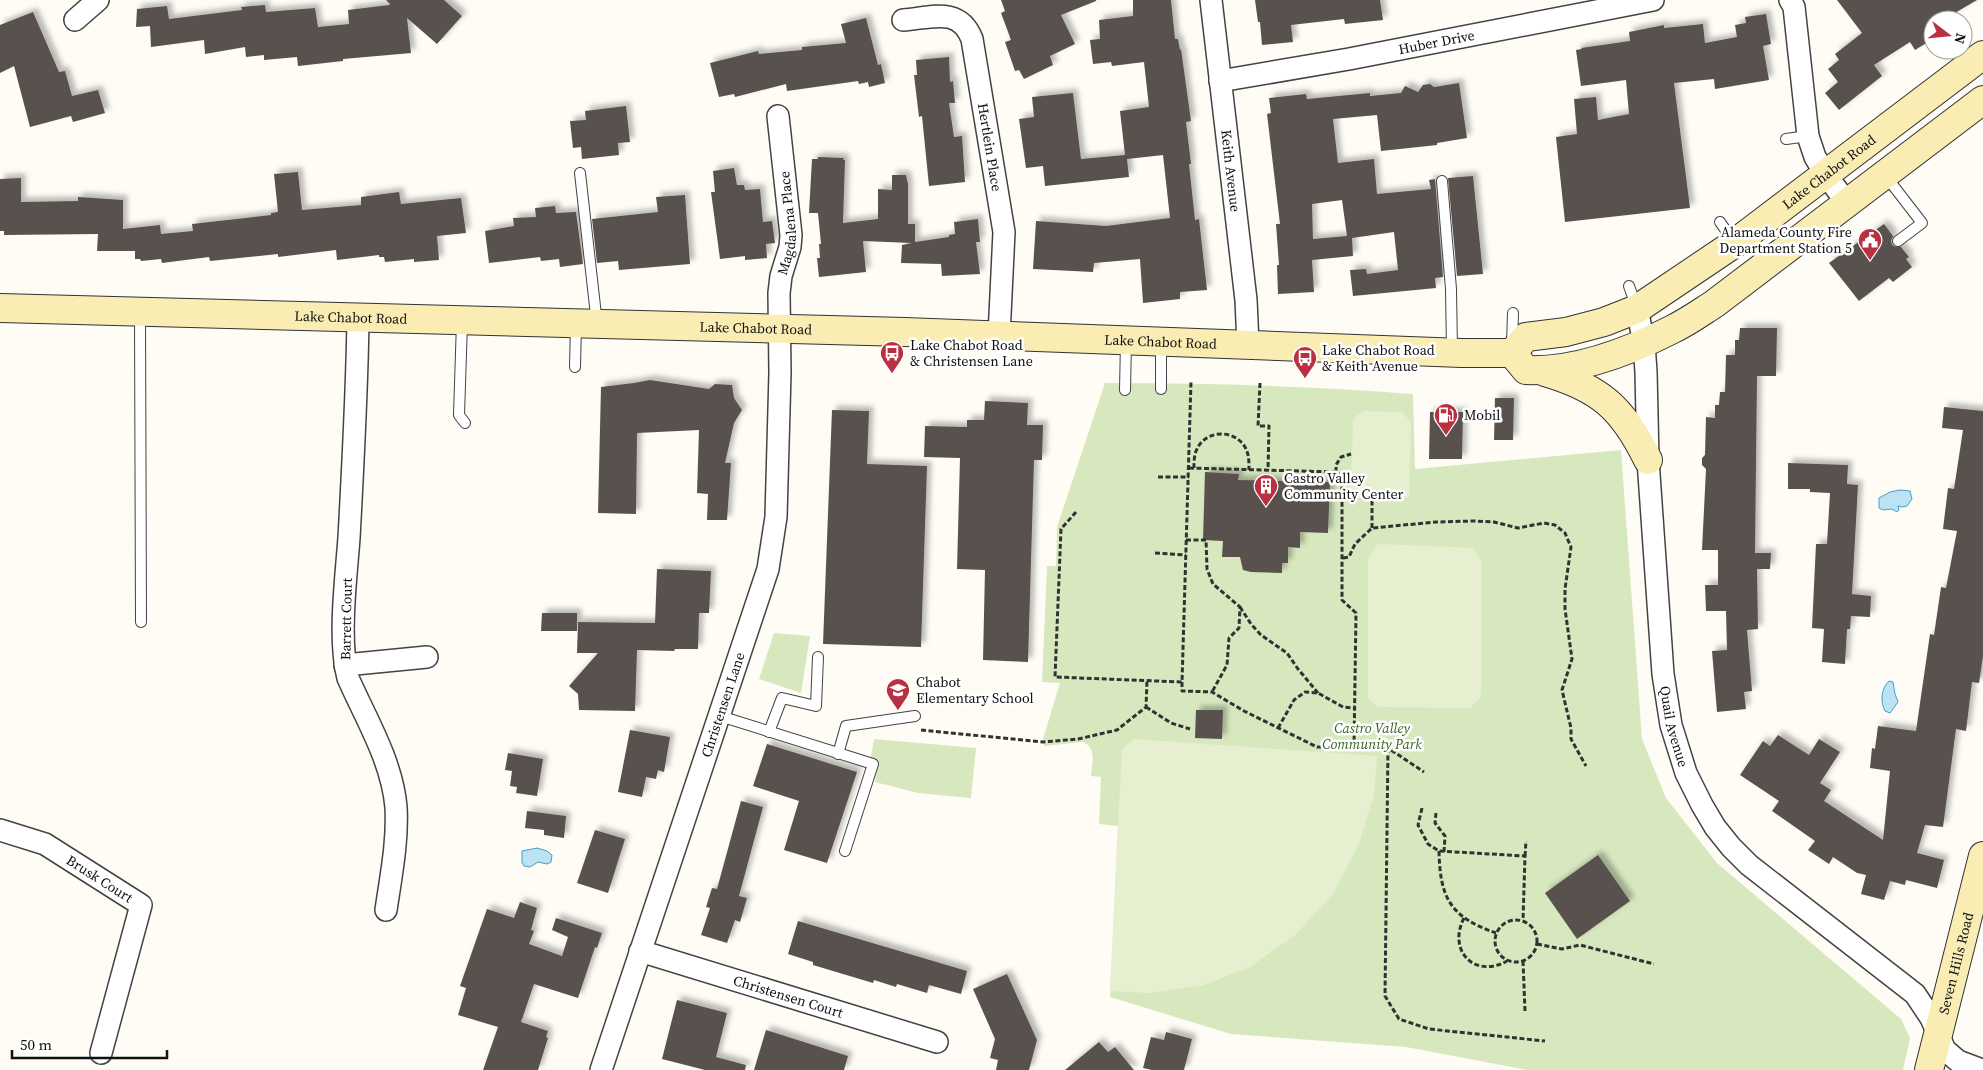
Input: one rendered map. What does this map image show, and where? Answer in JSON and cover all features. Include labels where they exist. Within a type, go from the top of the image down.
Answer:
[{"type":"main road","name":"Lake Chabot Road","points":[[0,308],[780,329],[1512,353],[1526,337],[1566,332],[1604,322],[1633,297],[1728,232],[1826,175],[1983,55]]},
{"type":"main road","points":[[1538,371],[1600,359],[1644,343],[1672,330],[1714,304],[1983,100]]},
{"type":"main road","points":[[1512,353],[1526,370],[1538,371],[1572,380],[1608,402],[1626,421],[1639,440],[1648,460]]},
{"type":"main road","name":"Seven Hills Road","points":[[1929,1070],[1981,869]]},
{"type":"street","points":[[75,20],[98,0]]},
{"type":"street","name":"Keith Avenue","points":[[1211,0],[1246,300],[1248,344]]},
{"type":"street","name":"Huber Drive","points":[[1220,82],[1653,0]]},
{"type":"street","points":[[1790,0],[1794,7],[1808,136],[1815,157],[1826,175],[1848,202]]},
{"type":"street","name":"Hertlein Place","points":[[903,20],[948,16],[957,18],[964,24],[972,39],[1004,232],[999,336]]},
{"type":"street","name":"Magdalena Place","points":[[778,116],[791,235],[779,293],[780,329]]},
{"type":"street","name":"Quail Avenue","points":[[1633,297],[1644,343],[1648,460],[1666,699],[1681,760],[1702,805],[1731,847],[1749,864],[1915,994],[1931,1018],[1945,1050],[1958,1061],[1982,1070]]},
{"type":"street","name":"Barrett Court","points":[[358,319],[345,595],[345,665],[348,678],[387,767],[394,799],[396,837],[386,910]]},
{"type":"street","name":"Christensen Lane","points":[[601,1070],[768,569],[776,517],[780,329]]},
{"type":"street","points":[[345,665],[427,657]]},
{"type":"street","name":"Brusk Court","points":[[0,830],[46,844],[141,905],[101,1053]]},
{"type":"street","name":"Christensen Court","points":[[640,951],[937,1042]]},
{"type":"lane","points":[[1786,139],[1808,136]]},
{"type":"lane","points":[[575,367],[586,324],[580,173]]},
{"type":"lane","points":[[1885,174],[1922,223],[1898,241]]},
{"type":"lane","points":[[1442,181],[1451,289],[1452,352]]},
{"type":"lane","points":[[140,312],[141,622]]},
{"type":"lane","points":[[1512,353],[1513,313]]},
{"type":"lane","points":[[462,321],[459,414],[465,423]]},
{"type":"lane","points":[[1126,340],[1126,390]]},
{"type":"lane","points":[[1161,341],[1161,389]]},
{"type":"lane","points":[[770,732],[782,698],[816,706],[818,657]]},
{"type":"lane","points":[[720,716],[873,764],[845,851]]},
{"type":"lane","points":[[838,754],[846,726],[915,716]]},
{"type":"path","points":[[1191,381],[1182,691],[1212,692],[1244,711],[1317,747],[1388,748],[1424,772]]},
{"type":"path","points":[[1260,383],[1258,426],[1269,426],[1268,470]]},
{"type":"path","points":[[1194,468],[1196,451],[1199,446],[1208,437],[1221,434],[1239,439],[1244,445],[1249,457],[1249,470]]},
{"type":"path","points":[[1336,472],[1336,466],[1341,457],[1351,454]]},
{"type":"path","points":[[1189,468],[1336,472],[1342,476],[1342,600],[1356,613],[1354,748]]},
{"type":"path","points":[[1158,476],[1189,477]]},
{"type":"path","points":[[1372,498],[1372,528]]},
{"type":"path","points":[[1076,512],[1061,529],[1055,678],[1182,682]]},
{"type":"path","points":[[1343,558],[1349,557],[1355,544],[1372,528],[1436,522],[1473,521],[1494,522],[1518,528],[1544,523],[1555,525],[1565,533],[1572,546],[1564,589],[1572,659],[1562,690],[1571,728],[1570,739],[1586,766]]},
{"type":"path","points":[[1186,540],[1206,540],[1207,569],[1213,584],[1240,607],[1261,635],[1287,653],[1318,693],[1344,707],[1354,708]]},
{"type":"path","points":[[1156,553],[1186,555]]},
{"type":"path","points":[[1212,692],[1227,665],[1229,638],[1239,628],[1240,607]]},
{"type":"path","points":[[1146,681],[1146,707]]},
{"type":"path","points":[[1278,728],[1294,700],[1304,692],[1318,693]]},
{"type":"path","points":[[914,729],[1043,742],[1078,739],[1117,730],[1146,707]]},
{"type":"path","points":[[1146,707],[1170,724],[1190,730]]},
{"type":"path","points":[[1388,748],[1385,996],[1399,1019],[1428,1029],[1545,1041]]},
{"type":"path","points":[[1422,808],[1418,826],[1428,844],[1439,852],[1525,856]]},
{"type":"path","points":[[1436,813],[1435,823],[1445,836],[1444,852]]},
{"type":"path","points":[[1523,920],[1526,841]]},
{"type":"path","points":[[1439,852],[1440,875],[1448,900],[1464,918],[1475,925],[1496,933]]},
{"type":"path","points":[[1464,918],[1460,926],[1458,940],[1459,949],[1465,958],[1479,965],[1490,966],[1508,960]]},
{"type":"path","points":[[1512,919],[1523,920],[1533,927],[1537,944],[1533,952],[1523,961],[1508,960],[1502,957],[1496,949],[1494,940],[1496,933],[1502,925],[1512,919]]},
{"type":"path","points":[[1537,944],[1562,949],[1580,945],[1654,964]]},
{"type":"path","points":[[1523,961],[1525,1011]]},
{"type":"green space","name":"Castro Valley Community Park","points":[[1105,383],[1259,386],[1413,394],[1415,469],[1621,450],[1642,739],[1666,798],[1717,863],[1901,1019],[1910,1038],[1903,1070],[1527,1070],[1406,1047],[1231,1034],[1110,997],[1118,826],[1099,824],[1101,777],[1091,776],[1093,757],[1090,748],[1083,742],[1044,746],[1043,739],[1060,683],[1042,682],[1047,566],[1056,566],[1057,527]]},
{"type":"green space","points":[[1363,411],[1402,412],[1411,422],[1409,498],[1351,497],[1353,419]]},
{"type":"green space","points":[[1378,544],[1473,548],[1482,562],[1481,697],[1470,708],[1378,707],[1368,699],[1368,558]]},
{"type":"green space","points":[[774,633],[810,636],[801,693],[759,679]]},
{"type":"green space","points":[[874,739],[976,748],[971,798],[918,793],[875,782],[878,762],[870,761]]},
{"type":"green space","points":[[1134,739],[1377,756],[1374,796],[1358,846],[1333,894],[1295,935],[1250,967],[1204,985],[1150,993],[1110,991],[1122,749]]},
{"type":"water","points":[[1910,491],[1912,499],[1907,506],[1898,506],[1899,510],[1897,512],[1892,509],[1883,510],[1879,508],[1879,498],[1890,492]]},
{"type":"water","points":[[1889,681],[1893,682],[1898,702],[1890,713],[1885,711],[1882,699],[1884,688]]},
{"type":"water","points":[[537,848],[547,851],[552,855],[551,862],[547,864],[538,862],[530,867],[524,866],[522,851]]},
{"type":"building","points":[[386,0],[444,0],[462,16],[437,44],[407,18],[411,53],[343,59],[343,61],[298,66],[297,57],[264,60],[264,55],[246,57],[245,47],[205,54],[204,40],[151,47],[150,26],[136,27],[137,9],[167,6],[169,19],[242,10],[241,7],[265,5],[266,12],[315,8],[318,27],[349,24],[348,10],[389,5]]},
{"type":"building","points":[[1001,0],[1096,1],[1061,15],[1075,44],[1050,56],[1053,65],[1024,79],[1019,70],[1015,71],[1005,42],[1011,40],[1001,13],[1005,11]]},
{"type":"building","points":[[1133,0],[1171,0],[1175,39],[1178,39],[1181,49],[1191,121],[1186,122],[1191,164],[1189,164],[1195,220],[1199,219],[1207,290],[1180,292],[1180,299],[1143,303],[1140,259],[1094,263],[1093,272],[1033,269],[1036,221],[1106,226],[1170,218],[1163,155],[1127,159],[1129,177],[1045,186],[1043,166],[1026,168],[1019,119],[1034,117],[1032,97],[1073,93],[1081,159],[1125,155],[1120,111],[1149,107],[1144,62],[1112,66],[1111,62],[1093,64],[1090,40],[1100,39],[1099,20],[1133,16]]},
{"type":"building","points":[[1255,0],[1380,0],[1383,20],[1345,24],[1344,19],[1291,25],[1293,42],[1262,45],[1260,22],[1258,22]]},
{"type":"building","points":[[1837,0],[1977,0],[1960,10],[1923,10],[1923,45],[1915,50],[1910,42],[1874,65],[1882,76],[1839,110],[1825,93],[1838,82],[1828,69],[1839,60],[1835,54],[1862,33]]},
{"type":"building","points":[[33,12],[59,72],[65,71],[72,96],[98,90],[105,113],[73,122],[71,116],[30,127],[14,66],[0,73],[0,25]]},
{"type":"building","points":[[1766,14],[1771,44],[1763,46],[1769,80],[1715,89],[1714,79],[1674,83],[1690,208],[1565,222],[1556,137],[1577,134],[1574,99],[1596,97],[1598,120],[1629,114],[1626,80],[1581,86],[1576,50],[1630,41],[1629,32],[1664,25],[1664,28],[1703,24],[1705,43],[1737,37],[1735,25],[1746,23],[1745,17]]},
{"type":"building","points":[[866,18],[878,65],[881,64],[885,83],[869,87],[868,82],[859,84],[858,81],[787,91],[786,84],[735,97],[734,94],[719,97],[710,63],[758,51],[759,54],[802,50],[802,47],[846,43],[841,24]]},
{"type":"building","points":[[949,57],[950,82],[953,81],[955,103],[949,103],[954,137],[962,136],[965,182],[929,186],[922,116],[919,117],[914,75],[917,75],[916,60]]},
{"type":"building","points":[[1459,83],[1467,138],[1437,143],[1437,145],[1381,151],[1377,115],[1333,119],[1338,163],[1374,159],[1377,194],[1431,189],[1429,180],[1435,179],[1443,277],[1435,278],[1436,288],[1353,296],[1350,270],[1366,269],[1367,274],[1398,270],[1394,232],[1352,238],[1353,256],[1312,260],[1314,292],[1278,294],[1277,265],[1279,265],[1276,224],[1280,224],[1267,114],[1271,113],[1269,98],[1306,94],[1307,99],[1370,93],[1370,96],[1401,93],[1405,86],[1418,92],[1423,85],[1430,84],[1434,87]],"holes":[[[1342,200],[1347,236],[1313,239],[1312,204]]]},
{"type":"building","points":[[626,106],[630,142],[618,143],[619,155],[582,159],[581,147],[573,148],[570,121],[586,120],[585,111]]},
{"type":"building","points":[[818,157],[844,158],[843,160],[845,160],[843,223],[878,219],[878,189],[892,190],[892,175],[906,175],[908,184],[908,224],[915,224],[915,242],[949,237],[949,235],[955,234],[954,222],[978,219],[980,242],[976,242],[980,274],[942,276],[941,264],[901,263],[902,245],[912,243],[863,241],[866,272],[819,277],[817,258],[820,258],[819,244],[821,244],[818,213],[809,213],[812,159],[818,159]]},
{"type":"building","points":[[734,168],[737,185],[744,185],[745,190],[760,189],[763,222],[772,221],[775,243],[766,244],[767,258],[745,260],[745,256],[720,259],[711,192],[715,192],[713,171]]},
{"type":"building","points":[[298,172],[302,210],[361,205],[361,197],[399,192],[401,204],[461,198],[466,233],[437,236],[439,260],[414,262],[414,259],[385,262],[384,257],[379,257],[379,255],[337,260],[336,250],[278,257],[278,254],[210,261],[209,257],[162,263],[161,259],[141,261],[140,259],[135,259],[135,251],[97,251],[98,234],[4,235],[4,231],[0,231],[0,179],[21,178],[21,202],[78,201],[78,197],[123,200],[123,229],[160,225],[161,234],[193,231],[192,224],[271,215],[271,213],[278,212],[274,174]]},
{"type":"building","points":[[1473,176],[1483,274],[1457,276],[1448,178]]},
{"type":"building","points":[[685,195],[690,264],[619,270],[618,261],[597,263],[592,219],[658,212],[656,197]]},
{"type":"building","points":[[555,206],[556,213],[576,212],[583,264],[560,267],[559,259],[541,261],[540,257],[489,263],[485,231],[514,226],[513,218],[536,217],[535,208]]},
{"type":"building","name":"Alameda County Fire Department Station 5","points":[[1884,224],[1893,236],[1892,245],[1901,247],[1909,257],[1906,259],[1912,267],[1893,282],[1889,278],[1859,301],[1829,263]]},
{"type":"building","points":[[1740,328],[1777,328],[1776,376],[1757,376],[1755,553],[1771,553],[1770,569],[1757,569],[1758,629],[1747,630],[1752,691],[1744,692],[1746,709],[1717,712],[1712,651],[1727,650],[1726,611],[1706,611],[1705,585],[1718,585],[1718,550],[1702,550],[1706,469],[1702,465],[1702,458],[1705,455],[1706,417],[1715,418],[1715,405],[1719,405],[1720,392],[1725,392],[1726,355],[1735,355],[1735,340],[1739,340]]},
{"type":"building","points":[[650,380],[709,389],[715,384],[732,385],[734,398],[742,410],[734,423],[725,463],[731,463],[727,520],[707,520],[708,494],[697,493],[699,430],[637,433],[636,514],[598,513],[601,387]]},
{"type":"building","points":[[1495,398],[1514,398],[1513,440],[1494,440]]},
{"type":"building","points":[[985,401],[1028,403],[1027,425],[1043,425],[1042,460],[1034,460],[1028,662],[983,660],[985,570],[957,569],[960,458],[924,457],[925,426],[967,427],[967,420],[984,420]]},
{"type":"building","points":[[1944,407],[1983,411],[1983,656],[1979,683],[1972,682],[1966,731],[1956,729],[1943,827],[1925,825],[1917,853],[1944,860],[1937,888],[1906,880],[1905,885],[1890,881],[1884,900],[1861,894],[1866,875],[1857,873],[1833,857],[1829,864],[1808,850],[1815,841],[1772,811],[1779,801],[1740,775],[1763,741],[1770,746],[1778,735],[1809,755],[1819,739],[1840,752],[1820,783],[1831,790],[1824,801],[1883,840],[1890,771],[1870,768],[1872,748],[1875,749],[1878,726],[1916,731],[1930,634],[1934,635],[1941,587],[1946,588],[1957,531],[1943,529],[1948,488],[1954,489],[1963,430],[1942,428]]},
{"type":"building","points":[[832,410],[869,411],[867,464],[927,466],[921,647],[823,644]]},
{"type":"building","name":"Mobil","points":[[1430,412],[1463,412],[1462,459],[1429,459]]},
{"type":"building","points":[[1788,463],[1848,465],[1847,484],[1858,485],[1852,594],[1871,596],[1870,617],[1851,616],[1850,629],[1847,629],[1845,664],[1822,662],[1824,629],[1812,628],[1816,544],[1827,544],[1830,493],[1810,492],[1810,489],[1788,489]]},
{"type":"building","name":"Castro Valley Community Center","points":[[1205,472],[1239,474],[1238,480],[1330,482],[1328,533],[1300,532],[1300,548],[1288,547],[1288,563],[1282,563],[1282,573],[1243,570],[1240,557],[1222,557],[1223,541],[1203,540]]},
{"type":"building","points":[[657,569],[711,571],[709,613],[699,613],[698,649],[675,649],[674,651],[637,650],[635,711],[579,710],[578,694],[569,686],[598,653],[577,653],[578,622],[655,623]]},
{"type":"building","points":[[542,613],[577,613],[577,631],[541,631]]},
{"type":"building","points":[[1196,710],[1223,710],[1222,739],[1195,738]]},
{"type":"building","points":[[630,730],[670,737],[664,772],[658,770],[656,779],[646,777],[642,797],[618,792]]},
{"type":"building","points":[[767,744],[857,772],[827,863],[784,850],[799,801],[753,786]]},
{"type":"building","points":[[508,753],[543,759],[537,796],[516,793],[517,787],[510,786],[512,771],[505,770]]},
{"type":"building","points":[[741,801],[763,807],[739,896],[747,898],[740,922],[735,920],[727,943],[701,935],[710,908],[706,907],[712,888],[717,889]]},
{"type":"building","points":[[527,811],[566,816],[564,838],[544,835],[544,830],[525,828]]},
{"type":"building","points":[[595,830],[625,839],[608,893],[577,883]]},
{"type":"building","points":[[1598,855],[1630,901],[1577,939],[1545,893]]},
{"type":"building","points":[[520,902],[537,908],[531,930],[534,931],[529,944],[562,956],[568,937],[552,930],[556,918],[602,933],[597,948],[595,947],[578,998],[534,984],[521,1022],[548,1031],[546,1037],[548,1038],[538,1070],[483,1070],[498,1027],[458,1015],[466,988],[460,986],[487,909],[514,918]]},
{"type":"building","points":[[798,921],[967,971],[961,994],[929,985],[927,993],[897,984],[896,987],[874,980],[873,983],[813,965],[813,962],[788,954]]},
{"type":"building","points":[[1007,974],[1037,1040],[1029,1070],[996,1070],[998,1060],[990,1058],[995,1039],[973,989]]},
{"type":"building","points":[[677,1000],[727,1013],[716,1057],[746,1065],[745,1070],[705,1070],[662,1059]]},
{"type":"building","points":[[766,1030],[848,1056],[844,1070],[754,1070]]},
{"type":"building","points":[[1166,1032],[1192,1039],[1184,1070],[1152,1070],[1143,1068],[1151,1037],[1164,1040]]},
{"type":"building","points":[[1099,1042],[1108,1052],[1115,1047],[1134,1070],[1065,1070]]},
{"type":"place","name":"Alameda County Fire Department Station 5","points":[[1870,261]]},
{"type":"place","name":"Lake Chabot Road & Christensen Lane","points":[[892,374]]},
{"type":"place","name":"Lake Chabot Road & Keith Avenue","points":[[1305,379]]},
{"type":"place","name":"Mobil","points":[[1446,436]]},
{"type":"place","name":"Castro Valley Community Center","points":[[1266,507]]},
{"type":"place","name":"Chabot Elementary School","points":[[898,711]]}]
